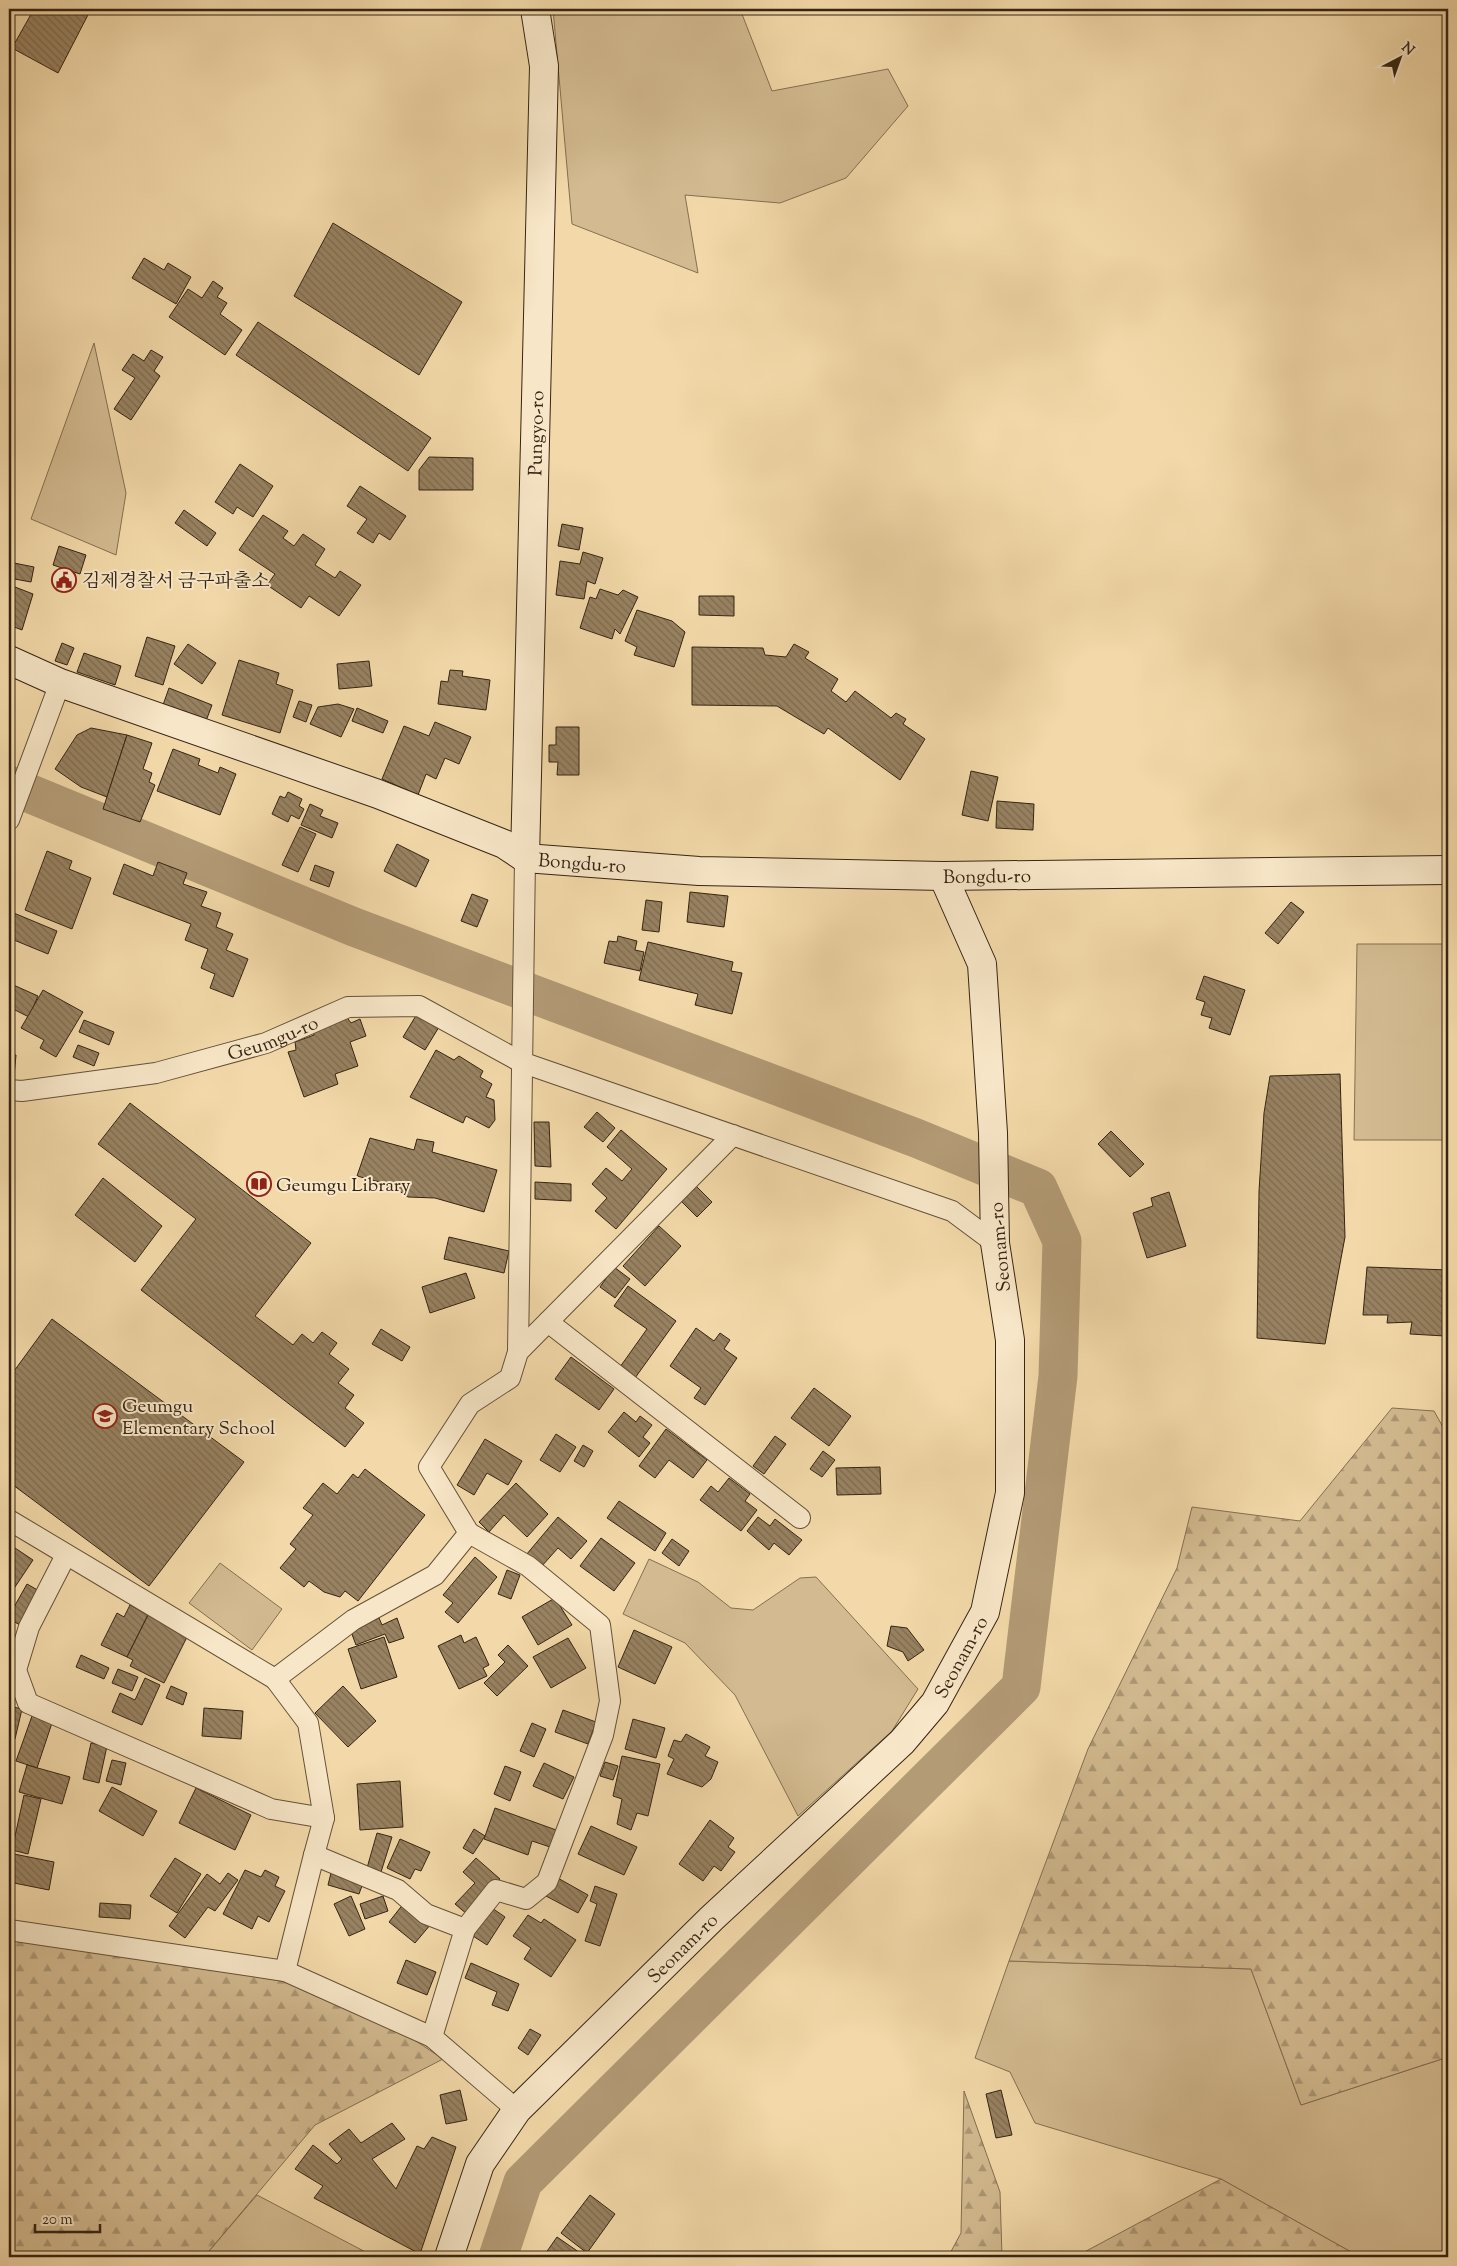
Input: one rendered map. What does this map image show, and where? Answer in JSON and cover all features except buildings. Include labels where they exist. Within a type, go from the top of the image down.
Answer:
[{"type":"main road","name":"Pungyo-ro","points":[[525,858],[544,66],[534,9]]},
{"type":"main road","points":[[9,660],[60,683],[378,794],[504,844],[525,858]]},
{"type":"main road","name":"Bongdu-ro","points":[[525,858],[699,871],[943,876],[1448,870]]},
{"type":"main road","name":"Seonam-ro","points":[[448,2257],[480,2164],[517,2110],[712,1918],[902,1742],[935,1703],[985,1612],[1010,1493],[1010,1340],[995,1232],[993,1133],[982,964],[943,876]]},
{"type":"street","points":[[9,820],[60,683]]},
{"type":"street","points":[[432,2037],[465,1929],[496,1890],[526,1899],[547,1882],[604,1735],[610,1701],[600,1625],[528,1566],[469,1533],[429,1467],[470,1404],[510,1378],[518,1352],[525,858]]},
{"type":"street","name":"Geumgu-ro","points":[[9,1090],[22,1091],[156,1073],[266,1042],[348,1007],[419,1006],[522,1056],[733,1135],[952,1211],[995,1232]]},
{"type":"street","points":[[518,1352],[733,1135]]},
{"type":"street","points":[[548,1322],[800,1518]]},
{"type":"street","points":[[9,1520],[276,1679],[308,1723],[324,1818],[285,1971]]},
{"type":"street","points":[[276,1679],[353,1620],[435,1575],[469,1533]]},
{"type":"street","points":[[66,1555],[29,1626],[16,1670],[28,1703],[271,1809],[324,1818]]},
{"type":"street","points":[[314,1855],[398,1890],[426,1914],[465,1929]]},
{"type":"street","points":[[9,1930],[285,1971],[432,2037],[517,2110]]},
{"type":"green space","points":[[553,9],[740,9],[772,91],[888,69],[908,106],[846,178],[780,203],[685,195],[698,273],[572,224]]},
{"type":"green space","points":[[94,343],[126,493],[116,555],[31,519]]},
{"type":"green space","points":[[1357,944],[1448,944],[1448,1140],[1354,1140]]},
{"type":"green space","points":[[1392,1408],[1434,1411],[1448,1436],[1448,2057],[1301,2105],[1251,1969],[1009,1961],[1088,1749],[1177,1568],[1192,1507],[1300,1521]]},
{"type":"green space","points":[[649,1559],[698,1582],[731,1608],[753,1610],[800,1578],[816,1577],[918,1689],[892,1731],[798,1816],[735,1695],[685,1643],[623,1614]]},
{"type":"green space","points":[[220,1563],[282,1609],[252,1650],[189,1603]]},
{"type":"green space","points":[[9,1935],[278,1978],[401,2031],[443,2059],[315,2125],[204,2257],[9,2257]]},
{"type":"green space","points":[[1009,1961],[1251,1969],[1301,2105],[1448,2057],[1448,2257],[1360,2257],[1221,2179],[1035,2123],[1010,2072],[975,2058]]},
{"type":"green space","points":[[964,2091],[1000,2192],[1002,2257],[948,2257],[961,2233]]},
{"type":"green space","points":[[1221,2179],[1360,2257],[1075,2257]]},
{"type":"green space","points":[[257,2195],[375,2257],[204,2257]]},
{"type":"waterway","points":[[9,785],[354,927],[916,1138],[1038,1188],[1062,1241],[1058,1376],[1021,1687],[523,2182],[498,2257]]},
{"type":"place","name":"김제경찰서 금구파출소","points":[[64,580]]},
{"type":"place","name":"Geumgu Library","points":[[259,1184]]},
{"type":"place","name":"Geumgu Elementary School","points":[[105,1416]]}]
